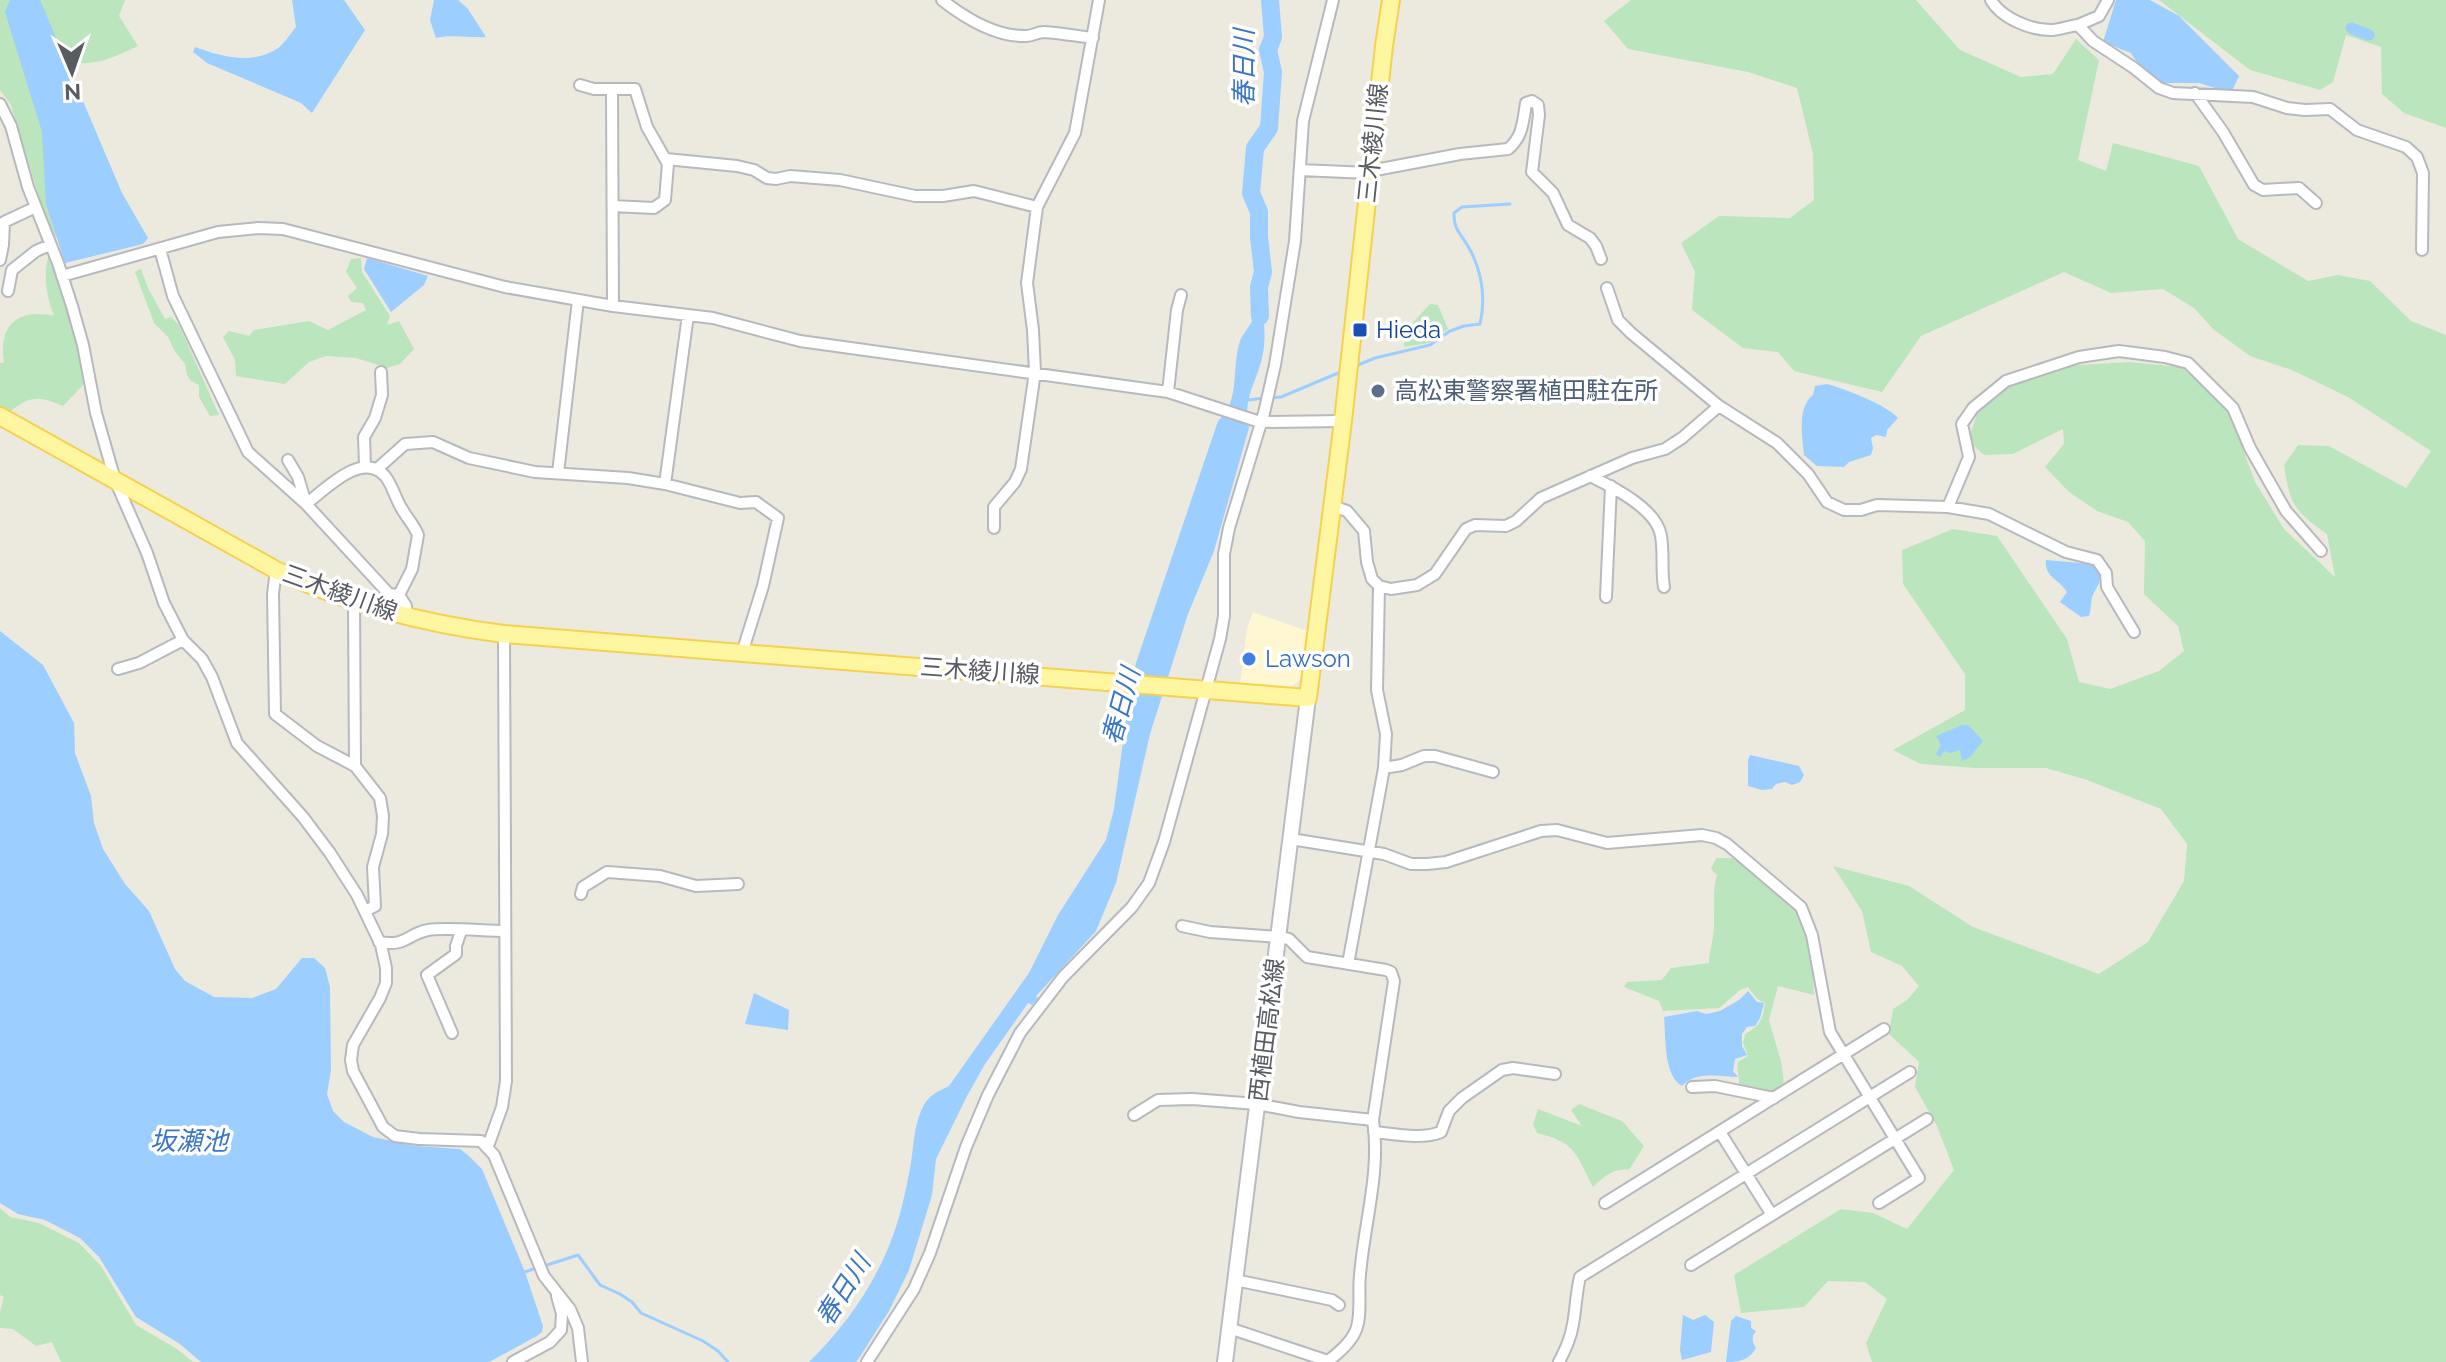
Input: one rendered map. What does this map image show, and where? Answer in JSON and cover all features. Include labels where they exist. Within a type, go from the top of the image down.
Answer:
[{"type":"main road","name":"三木綾川線","points":[[0,416],[276,570],[314,588],[406,617],[504,634],[1308,698],[1391,0]]},
{"type":"main road","name":"西植田高松線","points":[[1225,1362],[1308,698]]},
{"type":"street","points":[[942,0],[978,23],[1010,35],[1030,37],[1038,31],[1093,38]]},
{"type":"street","points":[[994,528],[994,507],[1015,482],[1021,469],[1035,372],[1027,283],[1037,207],[1075,133],[1099,0]]},
{"type":"street","points":[[867,1362],[914,1289],[930,1253],[966,1147],[1020,1033],[1063,977],[1132,907],[1149,883],[1164,842],[1222,628],[1224,563],[1229,528],[1275,365],[1295,241],[1303,121],[1333,0]]},
{"type":"street","points":[[1991,0],[1996,10],[2034,28],[2052,30],[2078,25],[2099,16],[2108,0]]},
{"type":"street","points":[[2078,25],[2093,41],[2159,88],[2173,93],[2253,97],[2287,108],[2330,109],[2357,130],[2406,147],[2417,157],[2423,173],[2422,250]]},
{"type":"street","points":[[580,85],[594,89],[635,89],[647,127],[666,159],[665,200],[660,205],[654,208],[613,206]]},
{"type":"street","points":[[612,89],[613,306]]},
{"type":"street","points":[[2195,93],[2223,132],[2254,185],[2263,190],[2299,188],[2316,203]]},
{"type":"street","points":[[1300,170],[1370,172],[1460,154],[1508,149],[1522,132],[1526,103],[1532,101],[1538,105],[1539,115],[1532,172],[1559,202],[1568,225],[1590,238],[1601,259]]},
{"type":"street","points":[[0,104],[62,276],[83,345],[96,413],[115,480],[147,553],[164,603],[183,640],[202,659],[212,677],[237,743],[303,817],[330,853],[365,911],[379,942],[386,968],[386,983],[353,1045],[353,1071],[383,1127],[395,1136],[472,1139],[488,1146],[542,1271],[570,1309],[578,1328],[582,1362]]},
{"type":"street","points":[[666,159],[737,166],[754,170],[767,178],[790,176],[840,180],[915,196],[974,191],[1037,207]]},
{"type":"street","points":[[0,260],[4,222],[36,207]]},
{"type":"street","points":[[62,276],[218,232],[283,229],[505,287],[613,306],[713,318],[813,343],[1168,392],[1258,422],[1343,421]]},
{"type":"street","points":[[8,291],[12,270],[36,251],[50,245]]},
{"type":"street","points":[[160,249],[173,296],[248,452],[306,504],[389,594],[399,595]]},
{"type":"street","points":[[1607,288],[1618,320],[1631,333],[1719,406],[1777,443],[1808,474],[1827,502],[1844,510],[1861,510],[1877,505],[1948,507],[1989,514],[2066,552],[2097,560],[2106,573],[2107,587],[2134,632]]},
{"type":"street","points":[[1168,392],[1181,295]]},
{"type":"street","points":[[558,473],[578,300]]},
{"type":"street","points":[[665,484],[688,315]]},
{"type":"street","points":[[1948,507],[1969,457],[1962,424],[1973,408],[2006,381],[2079,357],[2119,351],[2188,363],[2221,394],[2233,408],[2250,448],[2286,511],[2321,551]]},
{"type":"street","points":[[365,466],[364,437],[375,418],[382,395],[381,372]]},
{"type":"street","points":[[1332,506],[1347,511],[1364,531],[1367,562],[1372,579],[1379,586],[1391,589],[1417,585],[1435,574],[1466,529],[1475,525],[1506,526],[1541,498],[1632,458],[1665,449],[1719,406]]},
{"type":"street","points":[[377,469],[405,444],[433,442],[469,458],[535,472],[628,478],[740,503],[756,502],[778,518],[763,586],[742,653]]},
{"type":"street","points":[[288,460],[298,477],[306,504]]},
{"type":"street","points":[[306,504],[344,475],[365,466],[377,469],[392,487],[418,535],[412,569],[399,595]]},
{"type":"street","points":[[1590,476],[1621,490],[1655,521],[1661,535],[1664,587]]},
{"type":"street","points":[[1606,597],[1611,486]]},
{"type":"street","points":[[276,570],[273,594],[275,714],[317,746],[355,766],[380,798],[383,816],[382,834],[373,867],[375,906],[365,911]]},
{"type":"street","points":[[1348,964],[1384,768],[1386,734],[1377,690],[1379,586]]},
{"type":"street","points":[[399,595],[406,606],[406,617]]},
{"type":"street","points":[[354,601],[355,766]]},
{"type":"street","points":[[488,1146],[502,1107],[506,1081],[504,634]]},
{"type":"street","points":[[118,669],[139,663],[183,640]]},
{"type":"street","points":[[1384,768],[1424,756],[1435,756],[1493,772]]},
{"type":"street","points":[[1291,839],[1370,852],[1411,864],[1427,864],[1446,862],[1541,831],[1557,830],[1607,843],[1702,835],[1716,838],[1801,907],[1812,935],[1830,1032],[1919,1178],[1879,1203]]},
{"type":"street","points":[[581,894],[583,887],[607,872],[660,876],[696,886],[738,884]]},
{"type":"street","points":[[1182,926],[1210,932],[1289,939],[1307,957],[1386,970],[1391,972],[1394,981],[1374,1126],[1376,1143],[1356,1330],[1340,1352],[1327,1361],[1229,1328]]},
{"type":"street","points":[[379,942],[403,942],[427,930],[505,931]]},
{"type":"street","points":[[452,1033],[427,975],[456,954],[461,931]]},
{"type":"street","points":[[1605,1203],[1884,1029]]},
{"type":"street","points":[[1134,1115],[1158,1100],[1192,1099],[1257,1104],[1416,1136],[1441,1132],[1449,1111],[1502,1070],[1513,1068],[1555,1074]]},
{"type":"street","points":[[1559,1362],[1573,1324],[1580,1277],[1910,1072]]},
{"type":"street","points":[[1692,1087],[1715,1086],[1774,1098]]},
{"type":"street","points":[[1691,1265],[1927,1119]]},
{"type":"street","points":[[1720,1132],[1772,1215]]},
{"type":"street","points":[[1235,1280],[1332,1300],[1339,1305]]},
{"type":"street","points":[[513,1362],[550,1342],[561,1330],[562,1314],[555,1291]]},
{"type":"shaded area","points":[[1253,612],[1310,632],[1305,675],[1291,687],[1240,684],[1247,628]]},
{"type":"green space","points":[[0,0],[15,0],[41,91],[60,239],[50,233],[11,105],[0,90]]},
{"type":"green space","points":[[30,0],[125,0],[119,16],[138,46],[97,62],[77,63],[54,56]]},
{"type":"green space","points":[[1631,0],[1916,0],[1960,50],[2021,77],[2053,74],[2076,39],[2099,60],[2078,160],[2106,171],[2113,143],[2199,166],[2238,239],[2308,281],[2338,275],[2370,281],[2411,321],[2446,335],[2446,1362],[1872,1362],[1866,1343],[1887,1299],[1865,1282],[1828,1281],[1804,1307],[1741,1313],[1734,1275],[1841,1209],[1873,1213],[1907,1229],[1954,1170],[1937,1126],[1915,1087],[1919,1062],[1889,1034],[1893,1009],[1907,1000],[1919,986],[1902,966],[1871,952],[1862,911],[1833,866],[1909,886],[1973,927],[2099,974],[2148,942],[2184,881],[2187,844],[2161,809],[2087,780],[2046,768],[1921,764],[1893,750],[1965,710],[1965,674],[1903,584],[1902,550],[1953,529],[1997,536],[2067,639],[2079,682],[2110,689],[2159,671],[2184,651],[2178,626],[2144,594],[2145,541],[2128,522],[2097,511],[2069,492],[2045,467],[2064,444],[2063,429],[2013,454],[1984,455],[1968,441],[1977,414],[2010,385],[2064,366],[2129,362],[2181,367],[2228,409],[2255,482],[2284,529],[2335,577],[2327,534],[2300,513],[2289,489],[2284,465],[2298,445],[2329,446],[2406,488],[2431,451],[2348,397],[2292,370],[2250,356],[2213,329],[2194,308],[2163,289],[2111,293],[2064,272],[1921,336],[1882,392],[1794,371],[1778,352],[1743,348],[1692,310],[1695,272],[1681,243],[1719,216],[1790,218],[1814,200],[1813,154],[1797,88],[1748,72],[1628,49],[1604,21]]},
{"type":"green space","points":[[2159,0],[2446,0],[2446,128],[2404,113],[2382,94],[2381,47],[2346,35],[2333,82],[2320,90],[2250,70]]},
{"type":"green space","points":[[49,254],[81,352],[83,385],[63,406],[32,399],[5,415],[0,412],[0,363],[4,362],[3,344],[8,329],[25,316],[54,315],[46,285]]},
{"type":"green space","points":[[361,258],[362,272],[390,316],[387,325],[399,321],[414,349],[400,364],[387,368],[356,358],[326,356],[309,362],[285,384],[236,376],[235,360],[223,337],[229,331],[249,336],[254,330],[309,321],[328,330],[366,310],[363,303],[351,302],[348,296],[357,288],[346,272],[351,259]]},
{"type":"green space","points":[[141,269],[165,319],[171,317],[179,325],[219,415],[210,416],[199,397],[199,385],[191,381],[185,364],[168,337],[154,323],[135,272]]},
{"type":"green space","points":[[1430,304],[1438,305],[1448,329],[1429,343],[1404,347],[1406,330]]},
{"type":"green space","points":[[1716,858],[1736,858],[1784,897],[1802,919],[1814,995],[1778,986],[1769,1020],[1782,1065],[1784,1085],[1770,1093],[1739,1086],[1738,1062],[1748,1056],[1743,1043],[1745,1034],[1760,1022],[1765,1003],[1757,999],[1748,987],[1719,1008],[1663,1011],[1659,1001],[1624,987],[1627,982],[1662,980],[1671,968],[1709,963],[1717,875],[1711,869]]},
{"type":"green space","points":[[1579,1104],[1622,1121],[1644,1146],[1629,1170],[1614,1172],[1593,1187],[1573,1151],[1560,1141],[1537,1133],[1533,1124],[1538,1109],[1582,1126],[1571,1110]]},
{"type":"green space","points":[[0,1208],[10,1217],[39,1223],[79,1243],[101,1266],[136,1325],[193,1362],[61,1362],[52,1342],[36,1346],[13,1329],[0,1328],[4,1297],[0,1295]]},
{"type":"water","points":[[10,0],[40,0],[122,193],[148,238],[143,244],[65,263],[46,204],[42,132],[5,12]]},
{"type":"water","points":[[292,0],[344,0],[365,30],[312,113],[301,103],[207,63],[193,52],[195,47],[224,56],[245,58],[275,50],[296,27]]},
{"type":"water","points":[[434,0],[458,0],[468,9],[486,37],[436,38],[430,20]]},
{"type":"water","points":[[2116,0],[2150,0],[2179,16],[2239,76],[2231,93],[2199,83],[2160,83],[2143,72],[2131,53],[2103,42]]},
{"type":"water","points":[[367,258],[428,276],[424,285],[391,312],[364,269]]},
{"type":"water","points":[[1261,288],[1264,345],[1249,398],[1249,428],[1214,551],[1188,614],[1150,734],[1116,883],[1096,931],[1036,996],[1038,998],[1032,1005],[1028,1003],[985,1064],[967,1096],[936,1159],[932,1195],[909,1270],[889,1311],[859,1358],[856,1362],[809,1362],[855,1308],[882,1262],[899,1215],[921,1110],[933,1095],[949,1086],[1029,973],[1058,915],[1106,840],[1114,809],[1136,663],[1218,421],[1230,404],[1237,351],[1253,319]]},
{"type":"water","points":[[1827,384],[1875,403],[1898,418],[1887,430],[1886,437],[1876,435],[1871,438],[1871,455],[1849,462],[1844,467],[1817,466],[1804,455],[1802,423],[1805,407],[1815,386]]},
{"type":"water","points":[[2046,560],[2091,564],[2100,574],[2089,616],[2081,617],[2060,602],[2067,592],[2047,570]]},
{"type":"water","name":"坂瀬池","points":[[0,631],[43,665],[74,723],[75,753],[91,796],[94,823],[103,849],[125,884],[149,911],[175,969],[185,981],[214,997],[252,998],[276,989],[302,958],[314,958],[325,968],[330,987],[331,1070],[327,1094],[333,1111],[344,1122],[373,1137],[415,1146],[460,1149],[482,1169],[525,1272],[543,1326],[537,1336],[489,1362],[201,1362],[180,1344],[136,1317],[99,1257],[80,1238],[45,1220],[18,1214],[0,1203]]},
{"type":"water","points":[[1968,725],[1983,741],[1970,757],[1962,761],[1960,750],[1944,751],[1940,757],[1936,754],[1941,745],[1936,736]]},
{"type":"water","points":[[1750,755],[1799,766],[1804,775],[1800,782],[1776,784],[1772,789],[1748,786]]},
{"type":"water","points":[[1748,991],[1757,1002],[1764,1003],[1755,1026],[1747,1027],[1742,1034],[1742,1046],[1747,1055],[1735,1059],[1733,1071],[1738,1077],[1700,1076],[1682,1086],[1668,1064],[1664,1017],[1697,1011],[1706,1014],[1720,1011]]},
{"type":"water","points":[[754,993],[789,1010],[788,1030],[745,1024]]},
{"type":"water","points":[[1683,1315],[1693,1320],[1705,1315],[1714,1322],[1711,1352],[1682,1360]]},
{"type":"water","points":[[1736,1316],[1751,1321],[1751,1328],[1756,1331],[1753,1340],[1756,1348],[1744,1360],[1726,1362],[1731,1321]]},
{"type":"waterway","name":"春日川","points":[[1260,316],[1259,287],[1263,272],[1259,212],[1251,193],[1255,148],[1269,128],[1273,72],[1268,50],[1273,37],[1270,0]]},
{"type":"waterway","points":[[2351,28],[2369,35]]},
{"type":"waterway","points":[[1353,367],[1375,358],[1430,345],[1450,331],[1480,324],[1483,305],[1480,276],[1469,248],[1456,228],[1454,213],[1462,207],[1510,204]]},
{"type":"waterway","points":[[1271,398],[1281,397],[1343,371]]},
{"type":"waterway","points":[[1248,400],[1264,398]]},
{"type":"waterway","points":[[544,1266],[578,1255],[600,1285],[632,1302],[641,1313],[703,1341],[728,1362]]},
{"type":"waterway","points":[[525,1272],[536,1268]]},
{"type":"place","name":"Hieda","points":[[1360,330]]},
{"type":"place","name":"高松東警察署植田駐在所","points":[[1378,391]]},
{"type":"place","name":"Lawson","points":[[1249,659]]}]
